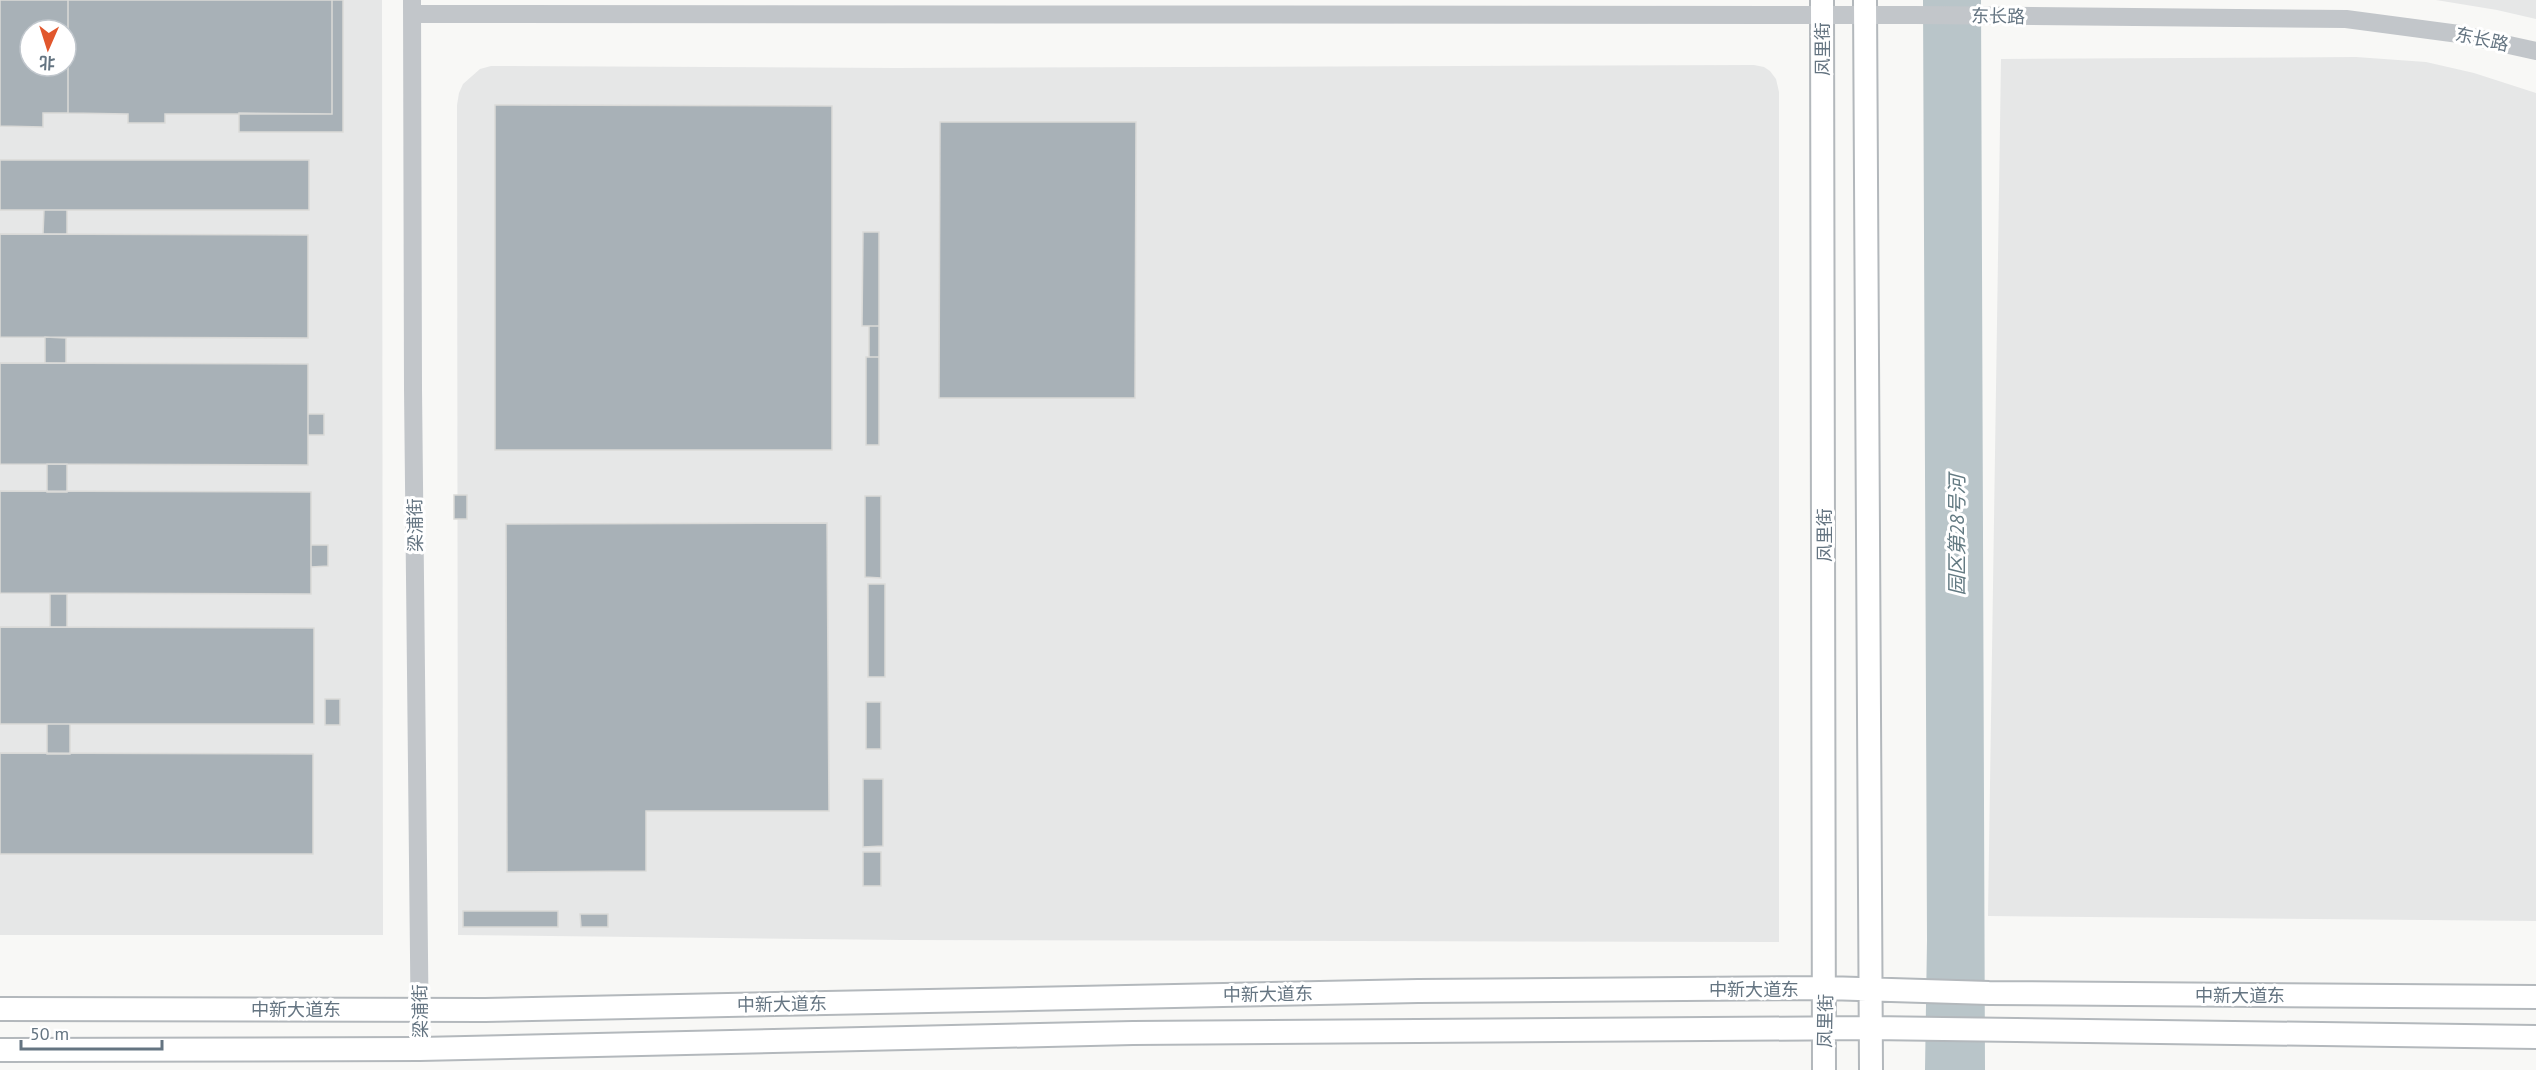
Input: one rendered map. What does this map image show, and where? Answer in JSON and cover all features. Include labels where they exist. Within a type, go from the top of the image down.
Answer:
[{"type":"main road","name":"凤里街","points":[[1822,8],[1826,988],[1824,1070]]},
{"type":"main road","points":[[1865,8],[1871,1070]]},
{"type":"main road","name":"中新大道东","points":[[0,1010],[485,1010],[1406,991],[1826,988],[1989,993],[2536,997]]},
{"type":"main road","name":"中新大道东","points":[[0,1050],[420,1049],[1133,1033],[1871,1028],[2536,1037]]},
{"type":"street","name":"东长路","points":[[412,7],[1865,8],[1915,15],[2346,19],[2459,34],[2536,51]]},
{"type":"street","name":"梁浦街","points":[[412,7],[413,390],[420,1049]]},
{"type":"shaded area","points":[[0,0],[382,0],[383,935],[0,935]]},
{"type":"shaded area","points":[[2436,0],[2536,0],[2536,19],[2497,10]]},
{"type":"shaded area","points":[[2356,57],[2426,62],[2474,73],[2536,93],[2536,921],[1988,916],[2001,59]]},
{"type":"shaded area","points":[[1754,65],[1770,71],[1776,79],[1779,92],[1779,942],[902,940],[458,935],[457,105],[463,84],[480,69],[491,66],[895,68]]},
{"type":"water","name":"园区第28号河","points":[[1923,0],[1981,0],[1985,1070],[1925,1070],[1927,940]]},
{"type":"building","points":[[0,0],[68,0],[68,18],[18,18],[18,78],[68,78],[68,113],[43,113],[43,127],[0,126]]},
{"type":"building","points":[[68,0],[332,0],[332,114],[165,114],[165,123],[128,123],[128,114],[68,113],[68,78],[78,78],[78,18],[68,18]]},
{"type":"building","points":[[332,0],[343,0],[343,132],[239,132],[239,113],[332,114]]},
{"type":"building","points":[[495,105],[832,106],[832,450],[495,450]]},
{"type":"building","points":[[940,122],[1136,122],[1135,398],[939,398]]},
{"type":"building","points":[[0,160],[309,160],[309,210],[0,210]]},
{"type":"building","points":[[44,210],[67,210],[67,234],[43,234]]},
{"type":"building","points":[[863,232],[879,232],[879,326],[862,326]]},
{"type":"building","points":[[0,234],[308,235],[308,338],[0,337]]},
{"type":"building","points":[[869,326],[879,326],[879,357],[869,357]]},
{"type":"building","points":[[45,337],[66,338],[66,363],[45,363]]},
{"type":"building","points":[[866,357],[879,357],[879,445],[866,445]]},
{"type":"building","points":[[0,363],[308,364],[308,465],[0,464]]},
{"type":"building","points":[[308,414],[324,414],[324,435],[308,435]]},
{"type":"building","points":[[47,464],[67,464],[67,492],[47,492]]},
{"type":"building","points":[[0,491],[311,492],[311,594],[0,593]]},
{"type":"building","points":[[454,495],[467,495],[467,519],[454,519]]},
{"type":"building","points":[[865,496],[881,496],[881,578],[865,577]]},
{"type":"building","points":[[827,523],[829,811],[646,811],[646,871],[507,872],[506,524]]},
{"type":"building","points":[[311,545],[328,545],[328,566],[311,567]]},
{"type":"building","points":[[868,584],[885,584],[885,677],[868,677]]},
{"type":"building","points":[[50,594],[67,594],[67,627],[50,627]]},
{"type":"building","points":[[0,627],[314,628],[314,724],[0,724]]},
{"type":"building","points":[[325,699],[340,699],[340,725],[325,725]]},
{"type":"building","points":[[866,702],[881,702],[881,749],[866,749]]},
{"type":"building","points":[[47,724],[70,724],[70,754],[47,754]]},
{"type":"building","points":[[0,753],[313,754],[313,854],[0,854]]},
{"type":"building","points":[[863,779],[883,779],[883,846],[863,847]]},
{"type":"building","points":[[863,852],[881,852],[881,886],[863,886]]},
{"type":"building","points":[[463,911],[558,911],[558,927],[463,927]]},
{"type":"building","points":[[580,914],[608,914],[608,927],[581,927]]}]
